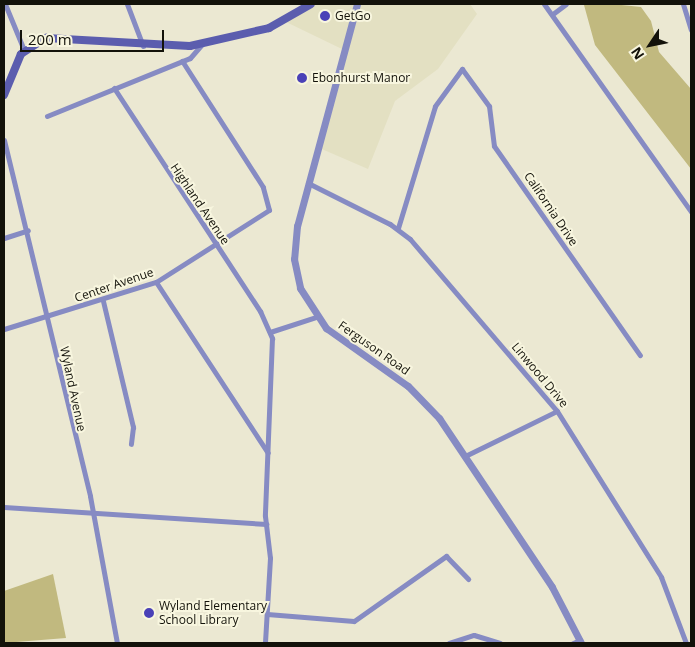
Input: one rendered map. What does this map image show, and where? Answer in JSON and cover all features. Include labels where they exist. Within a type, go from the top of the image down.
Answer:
[{"type":"main road","points":[[4,95],[24,50],[53,37],[143,46],[203,43],[269,28],[311,4]]},
{"type":"street","points":[[6,4],[24,50]]},
{"type":"street","points":[[126,4],[143,46]]},
{"type":"street","name":"Ferguson Road","points":[[357,4],[308,182],[294,258],[300,288],[316,317],[408,386],[465,456],[552,587],[578,642]]},
{"type":"street","points":[[544,4],[554,13],[567,40],[691,212]]},
{"type":"street","points":[[554,13],[566,4]]},
{"type":"street","points":[[682,4],[691,30]]},
{"type":"street","points":[[47,116],[182,61],[203,43]]},
{"type":"street","name":"Center Avenue","points":[[4,329],[45,319],[156,282],[271,208],[263,187],[182,61]]},
{"type":"street","name":"California Drive","points":[[398,228],[435,106],[462,69],[489,106],[494,146],[640,355]]},
{"type":"street","name":"Highland Avenue","points":[[114,88],[270,332]]},
{"type":"street","name":"Wyland Avenue","points":[[4,140],[28,230],[45,319],[93,512],[118,643]]},
{"type":"street","name":"Linwood Drive","points":[[308,182],[398,228],[437,267],[557,411],[661,578],[686,643]]},
{"type":"street","points":[[4,238],[28,230]]},
{"type":"street","points":[[156,282],[268,453]]},
{"type":"street","points":[[103,301],[133,427],[131,444]]},
{"type":"street","points":[[265,643],[270,558],[266,524],[268,453],[274,359],[270,332],[316,317]]},
{"type":"street","points":[[465,456],[557,411]]},
{"type":"street","points":[[4,507],[266,524]]},
{"type":"street","points":[[267,614],[354,621],[446,556],[468,578]]},
{"type":"street","points":[[449,643],[474,635],[500,643]]},
{"type":"shaded area","points":[[311,4],[470,4],[477,14],[438,69],[395,101],[368,169],[317,147],[344,50],[284,21]]},
{"type":"shaded area","points":[[612,4],[641,7],[651,21],[659,52],[691,89],[691,169],[595,45],[584,5]]},
{"type":"shaded area","points":[[53,574],[66,638],[4,643],[4,591]]},
{"type":"place","name":"GetGo","points":[[325,16]]},
{"type":"place","name":"Ebonhurst Manor","points":[[302,78]]},
{"type":"place","name":"Wyland Elementary School Library","points":[[149,613]]}]
